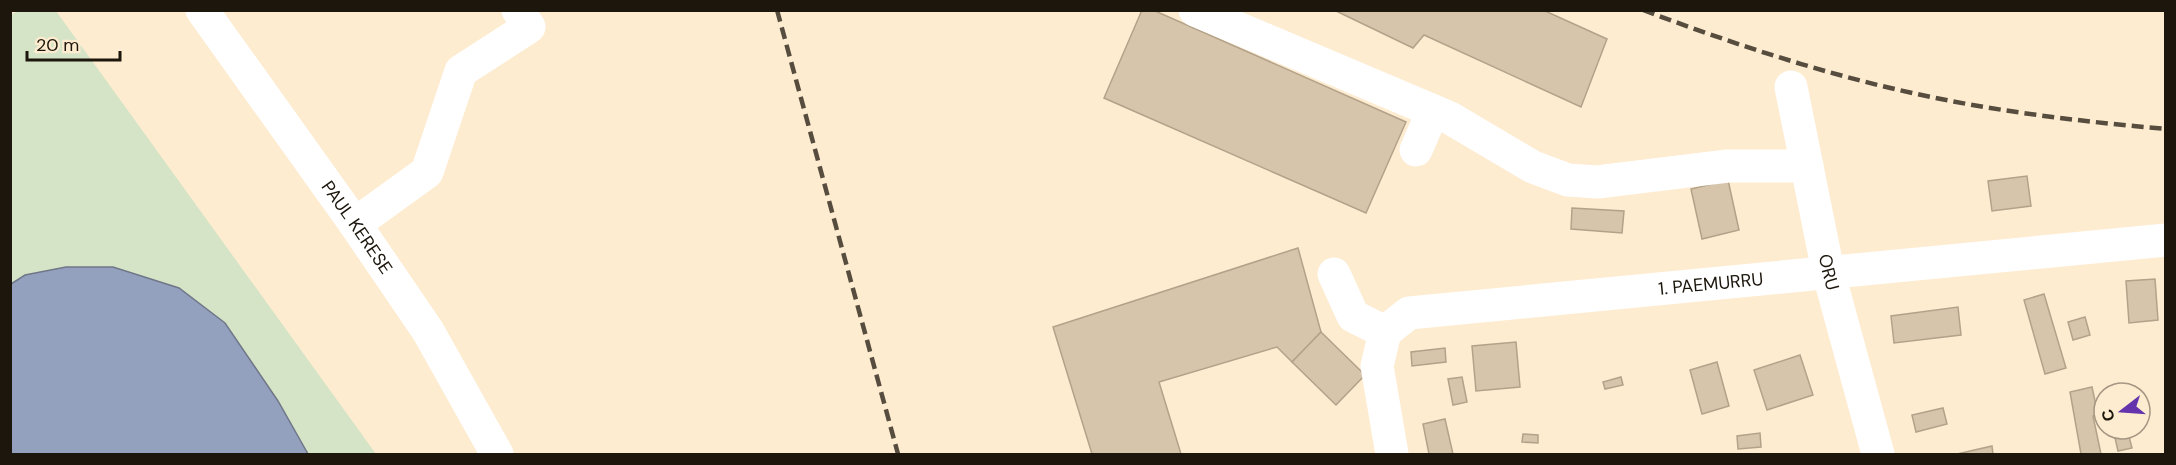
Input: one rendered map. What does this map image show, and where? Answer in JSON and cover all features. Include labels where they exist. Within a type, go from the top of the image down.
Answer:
[{"type":"main road","name":"PAUL KERESE","points":[[201,10],[355,224],[428,332],[497,454]]},
{"type":"main road","points":[[355,224],[427,172],[461,71],[529,27],[518,10]]},
{"type":"main road","points":[[1195,10],[1433,111],[1533,167],[1568,180],[1597,182],[1728,166],[1807,166]]},
{"type":"main road","name":"ORU","points":[[1791,87],[1828,272],[1878,454]]},
{"type":"main road","points":[[1416,150],[1433,111]]},
{"type":"main road","name":"1. PAEMURRU","points":[[1385,332],[1409,313],[2166,240]]},
{"type":"main road","points":[[1334,274],[1353,316],[1385,332],[1377,366],[1392,454]]},
{"type":"green space","points":[[18,11],[56,11],[376,454],[11,454],[11,15]]},
{"type":"water","points":[[66,267],[113,267],[179,288],[225,323],[278,401],[308,454],[11,454],[11,284],[25,275]]},
{"type":"building","points":[[1142,10],[1153,10],[1406,122],[1366,213],[1104,98]]},
{"type":"building","points":[[1334,10],[1543,10],[1607,39],[1581,107],[1424,35],[1413,48]]},
{"type":"building","points":[[2027,176],[2031,206],[1992,211],[1988,181]]},
{"type":"building","points":[[1728,180],[1739,230],[1702,239],[1691,189]]},
{"type":"building","points":[[1572,208],[1624,211],[1622,233],[1571,229]]},
{"type":"building","points":[[1298,248],[1321,332],[1292,362],[1277,347],[1159,382],[1181,454],[1092,454],[1053,327]]},
{"type":"building","points":[[2155,279],[2158,320],[2129,323],[2126,281]]},
{"type":"building","points":[[2044,294],[2066,368],[2045,374],[2024,300]]},
{"type":"building","points":[[1958,307],[1961,335],[1894,343],[1891,316]]},
{"type":"building","points":[[2085,317],[2090,335],[2073,340],[2068,322]]},
{"type":"building","points":[[1321,332],[1365,375],[1336,405],[1292,362]]},
{"type":"building","points":[[1516,342],[1520,387],[1476,391],[1472,346]]},
{"type":"building","points":[[1445,348],[1446,362],[1412,366],[1411,352]]},
{"type":"building","points":[[1800,355],[1813,395],[1767,410],[1754,370]]},
{"type":"building","points":[[1717,362],[1729,406],[1702,414],[1690,370]]},
{"type":"building","points":[[1462,377],[1467,402],[1453,405],[1448,379]]},
{"type":"building","points":[[1621,377],[1623,385],[1605,389],[1603,382]]},
{"type":"building","points":[[2092,387],[2092,441],[2098,441],[2101,454],[2081,454],[2070,392]]},
{"type":"building","points":[[1943,408],[1947,424],[1916,432],[1912,415]]},
{"type":"building","points":[[1445,419],[1453,454],[1429,454],[1423,424]]},
{"type":"building","points":[[1760,433],[1761,447],[1738,449],[1737,436]]},
{"type":"building","points":[[1523,434],[1538,435],[1538,443],[1522,442]]},
{"type":"building","points":[[2116,441],[2130,441],[2132,448],[2118,451]]},
{"type":"building","points":[[1992,446],[1993,454],[1957,454]]},
{"type":"railway","points":[[777,10],[898,454]]},
{"type":"railway","points":[[1643,10],[1785,59],[1894,89],[2018,112],[2166,129]]}]
